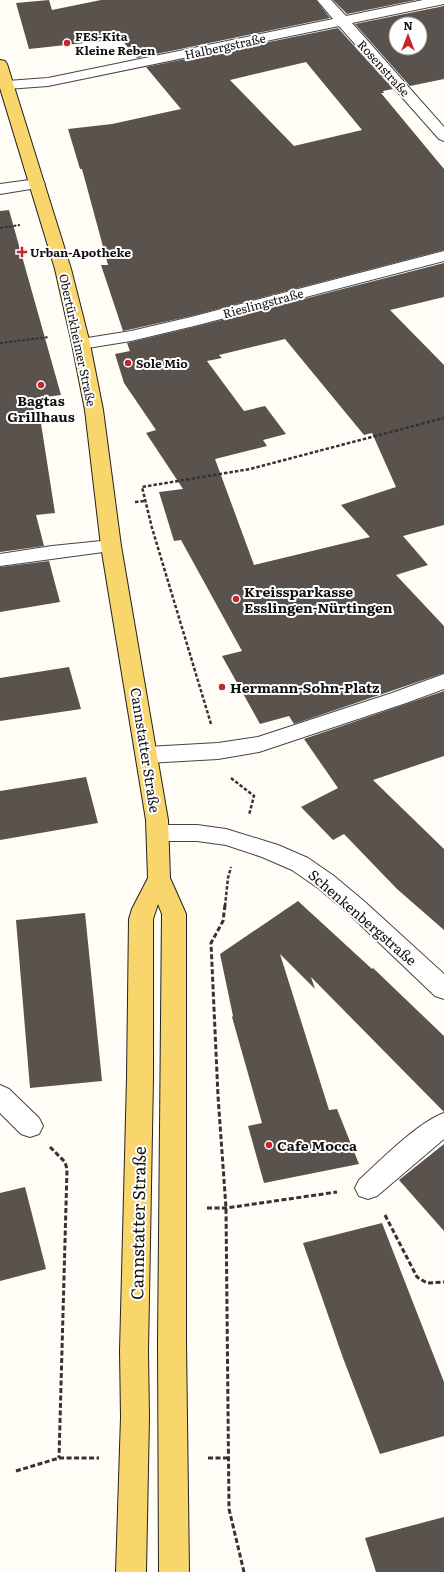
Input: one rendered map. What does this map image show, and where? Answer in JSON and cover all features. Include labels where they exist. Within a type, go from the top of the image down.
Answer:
[{"type":"main road","name":"Obertürkheimer Straße","points":[[0,64],[63,269],[80,338],[94,410],[111,546],[124,624]]},
{"type":"main road","name":"Cannstatter Straße","points":[[124,624],[148,755],[158,833],[159,878],[172,909],[174,919],[172,1334],[174,1572]]},
{"type":"main road","name":"Cannstatter Straße","points":[[131,1572],[134,1458],[141,919],[144,909],[159,878]]},
{"type":"street","name":"Rosenstraße","points":[[324,0],[444,136]]},
{"type":"street","name":"Halbergstraße","points":[[7,85],[48,82],[443,0]]},
{"type":"street","points":[[0,189],[37,184]]},
{"type":"street","name":"Rieslingstraße","points":[[80,338],[131,336],[444,256]]},
{"type":"street","points":[[0,560],[52,552],[111,546]]},
{"type":"street","points":[[148,755],[218,751],[270,741],[399,698],[444,681]]},
{"type":"street","name":"Schenkenbergstraße","points":[[158,833],[197,833],[240,841],[286,858],[312,871],[357,908],[444,989]]},
{"type":"street","points":[[0,1096],[30,1126]]},
{"type":"street","points":[[368,1188],[417,1145],[444,1124]]},
{"type":"path","points":[[0,343],[80,338]]},
{"type":"path","points":[[244,1572],[229,1509],[226,1208],[218,1096],[211,943],[223,921],[228,878],[254,796],[226,774],[154,535],[142,487],[250,469],[444,418]]},
{"type":"path","points":[[30,1126],[65,1162],[67,1168],[58,1458]]},
{"type":"path","points":[[226,1208],[368,1188],[386,1216],[417,1277],[427,1283],[444,1282]]},
{"type":"path","points":[[16,1471],[58,1458],[134,1458]]},
{"type":"building","points":[[49,0],[52,10],[101,0],[316,0],[330,18],[137,58],[121,39],[29,49],[16,3]]},
{"type":"building","points":[[333,0],[416,0],[347,14]]},
{"type":"building","points":[[444,6],[444,79],[410,86],[355,24],[388,17],[388,56],[428,56],[428,16],[395,16]]},
{"type":"building","points":[[338,28],[393,89],[383,91],[384,93],[381,93],[444,169],[444,250],[191,316],[123,331],[101,265],[108,265],[82,169],[80,169],[68,129],[112,124],[181,109],[146,67]],"holes":[[[306,62],[362,130],[294,146],[230,80]]]},
{"type":"building","points":[[9,210],[61,395],[37,398],[55,513],[36,515],[44,546],[0,552],[0,211]]},
{"type":"building","points":[[444,263],[444,297],[390,310],[444,365],[444,525],[403,536],[428,565],[396,575],[444,626],[444,673],[294,724],[289,716],[260,724],[222,656],[242,651],[181,540],[174,541],[159,492],[183,489],[146,433],[156,430],[124,383],[115,354],[130,351],[127,343]],"holes":[[[285,339],[364,435],[372,433],[396,487],[341,505],[370,537],[254,565],[215,459],[267,446],[263,440],[286,434],[265,406],[244,411],[207,361],[222,358],[219,355]]]},
{"type":"building","points":[[49,561],[60,602],[0,612],[0,567]]},
{"type":"building","points":[[69,667],[81,709],[0,721],[0,678]]},
{"type":"building","points":[[444,691],[444,756],[373,780],[444,849],[444,930],[397,889],[344,834],[333,840],[301,807],[338,788],[304,739]]},
{"type":"building","points":[[86,777],[98,823],[0,840],[0,791]]},
{"type":"building","points":[[298,901],[372,969],[373,968],[444,1036],[444,1112],[311,977],[315,989],[280,954],[329,1110],[337,1109],[359,1164],[264,1183],[248,1126],[262,1123],[232,1017],[220,954]]},
{"type":"building","points":[[85,913],[102,1081],[30,1088],[16,920]]},
{"type":"building","points":[[444,1144],[444,1231],[399,1180]]},
{"type":"building","points":[[25,1187],[46,1269],[0,1281],[0,1193]]},
{"type":"building","points":[[382,1223],[444,1382],[444,1436],[380,1454],[343,1358],[303,1243]]},
{"type":"building","points":[[444,1517],[444,1572],[376,1572],[365,1538]]},
{"type":"place","name":"FES-Kita Kleine Reben","points":[[67,43]]},
{"type":"place","name":"Urban-Apotheke","points":[[22,252]]},
{"type":"place","name":"Sole Mio","points":[[128,363]]},
{"type":"place","name":"Bagtas Grillhaus","points":[[41,385]]},
{"type":"place","name":"Kreissparkasse Esslingen-Nürtingen","points":[[236,599]]},
{"type":"place","name":"Hermann-Sohn-Platz","points":[[222,687]]},
{"type":"place","name":"Cafe Mocca","points":[[269,1145]]}]
